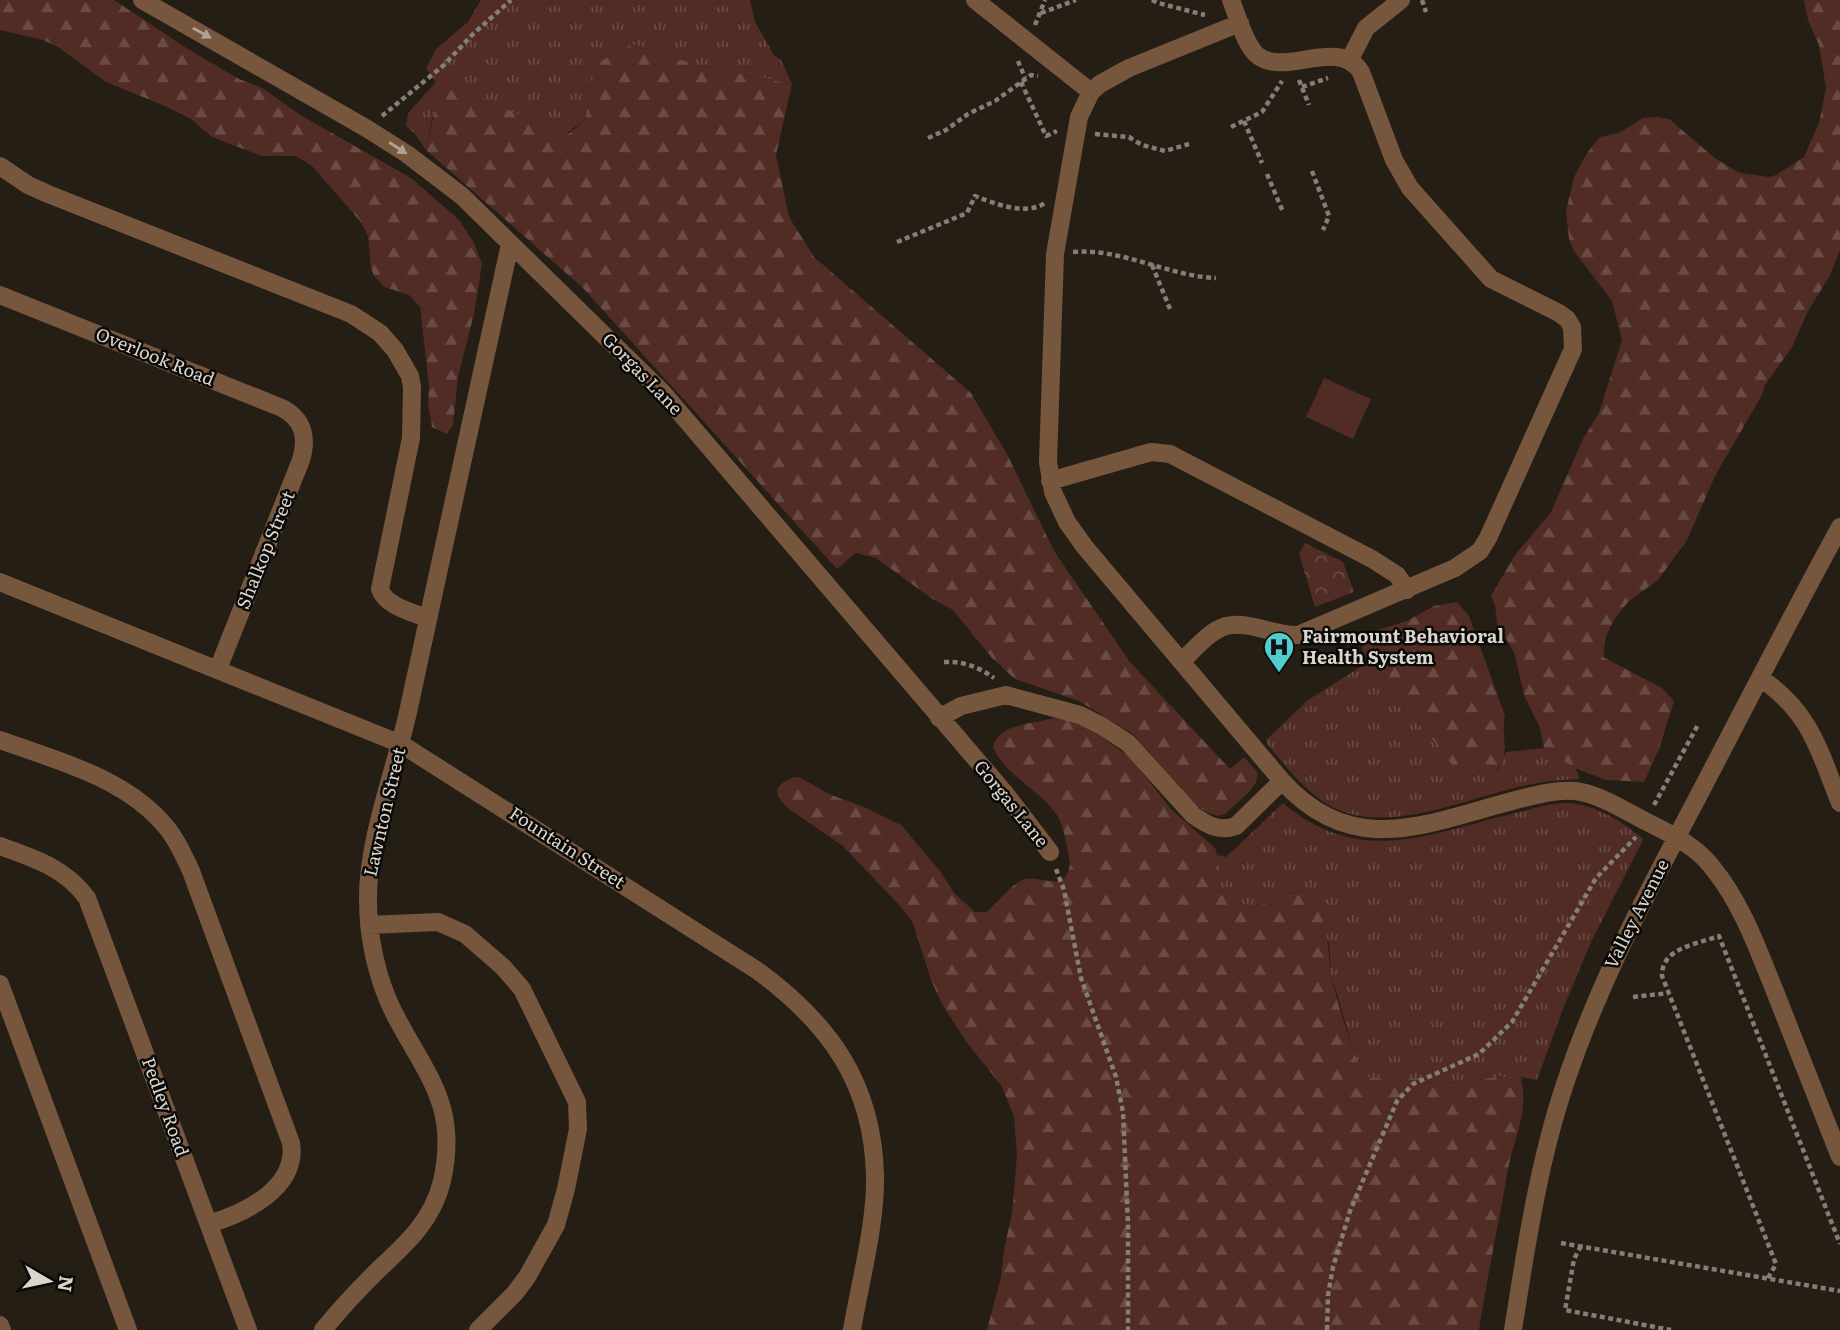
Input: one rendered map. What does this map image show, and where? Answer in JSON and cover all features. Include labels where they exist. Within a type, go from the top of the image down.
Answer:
[{"type":"street","name":"Gorgas Lane","points":[[142,0],[366,128],[443,180],[670,402],[1004,792],[1050,852]]},
{"type":"street","points":[[975,0],[1091,92]]},
{"type":"street","points":[[1182,661],[1225,626],[1237,625],[1287,636],[1298,635],[1455,568],[1480,551],[1573,349],[1574,339],[1572,327],[1559,313],[1492,279],[1410,188],[1394,160],[1361,72],[1350,59],[1338,57],[1266,61],[1254,52],[1231,0]]},
{"type":"street","points":[[1350,59],[1366,28],[1401,0]]},
{"type":"street","points":[[1240,23],[1129,68],[1100,84],[1091,92],[1079,117],[1055,254],[1049,400],[1050,481],[1067,523],[1282,781],[1306,806],[1339,823],[1374,830],[1413,826],[1543,794],[1574,791],[1598,798],[1676,837],[1703,856],[1714,869],[1748,925],[1840,1157]]},
{"type":"street","points":[[0,166],[28,185],[48,194],[351,314],[380,333],[410,376],[412,412],[407,464],[380,589],[388,601],[428,618]]},
{"type":"street","name":"Lawnton Street","points":[[323,1330],[413,1237],[424,1222],[441,1184],[445,1163],[445,1121],[441,1102],[435,1085],[387,996],[373,953],[368,901],[370,868],[401,744],[510,244]]},
{"type":"street","name":"Overlook Road","points":[[0,295],[282,408],[298,419],[303,429]]},
{"type":"street","name":"Shalkop Street","points":[[218,669],[301,460],[305,438],[303,429]]},
{"type":"street","points":[[1050,481],[1151,452],[1170,454],[1372,559],[1397,575],[1407,590]]},
{"type":"street","name":"Valley Avenue","points":[[1513,1330],[1539,1182],[1563,1089],[1610,967],[1840,527]]},
{"type":"street","name":"Fountain Street","points":[[0,582],[401,744],[758,971],[783,990],[824,1029],[841,1053],[865,1109],[874,1165],[872,1210],[852,1330]]},
{"type":"street","points":[[1760,678],[1794,705],[1808,724],[1840,803]]},
{"type":"street","points":[[939,718],[961,706],[1006,695],[1059,708],[1102,726],[1128,743],[1193,815],[1218,829],[1226,830],[1236,826],[1282,781]]},
{"type":"street","points":[[0,740],[66,764],[131,794],[169,829],[191,871],[284,1124],[293,1161],[289,1171],[263,1197],[239,1213],[209,1224]]},
{"type":"street","name":"Pedley Road","points":[[0,846],[55,868],[78,886],[93,910],[248,1330]]},
{"type":"street","points":[[369,925],[438,922],[454,927],[472,939],[503,967],[522,989],[577,1102],[578,1129],[556,1225],[527,1277],[478,1330]]},
{"type":"street","points":[[0,984],[128,1330]]},
{"type":"street","points":[[0,1325],[2,1330]]},
{"type":"path","points":[[366,128],[438,71],[472,35],[511,0]]},
{"type":"path","points":[[1027,40],[1045,0]]},
{"type":"path","points":[[1041,13],[1076,0]]},
{"type":"path","points":[[1152,0],[1157,4],[1212,16]]},
{"type":"path","points":[[1422,0],[1426,12]]},
{"type":"path","points":[[1018,60],[1023,80],[1046,136],[1061,129],[1059,141]]},
{"type":"path","points":[[928,138],[995,101],[1031,75],[1041,77]]},
{"type":"path","points":[[1231,127],[1262,112],[1279,84],[1290,76]]},
{"type":"path","points":[[1302,86],[1309,106]]},
{"type":"path","points":[[1244,121],[1262,163]]},
{"type":"path","points":[[1076,132],[1129,136],[1142,145],[1165,151],[1189,144]]},
{"type":"path","points":[[1312,172],[1329,216],[1323,230]]},
{"type":"path","points":[[1267,174],[1283,212]]},
{"type":"path","points":[[897,242],[967,213],[975,196],[1016,208],[1037,207],[1048,199]]},
{"type":"path","points":[[1055,254],[1083,251],[1110,253],[1180,272],[1216,278]]},
{"type":"path","points":[[1152,264],[1170,309]]},
{"type":"path","points":[[944,662],[980,668],[998,681],[1006,695]]},
{"type":"path","points":[[1653,808],[1699,723]]},
{"type":"path","points":[[1327,1330],[1330,1286],[1347,1223],[1397,1101],[1413,1084],[1479,1054],[1512,1022],[1596,878],[1638,834]]},
{"type":"path","points":[[1050,852],[1064,890],[1082,978],[1116,1077],[1123,1112],[1128,1225],[1128,1330]]},
{"type":"path","points":[[1768,1278],[1776,1264],[1662,976],[1668,956],[1719,936],[1840,1244]]},
{"type":"path","points":[[1633,996],[1669,993]]},
{"type":"path","points":[[1561,1243],[1840,1291]]},
{"type":"path","points":[[1581,1247],[1574,1259],[1565,1310],[1671,1330]]},
{"type":"green space","points":[[0,0],[114,0],[188,49],[239,79],[262,88],[302,116],[411,178],[459,220],[473,241],[482,264],[474,314],[458,377],[453,425],[447,434],[432,427],[420,307],[409,295],[385,287],[374,276],[368,236],[360,221],[312,166],[296,156],[262,156],[222,141],[211,136],[191,119],[106,82],[58,47],[43,40],[0,30]]},
{"type":"green space","points":[[481,0],[750,0],[755,22],[774,55],[781,60],[792,84],[697,65],[632,44],[589,88],[586,118],[565,135],[535,128],[517,114],[433,114],[426,150],[406,126],[408,113],[436,82],[426,68],[437,48],[468,22]]},
{"type":"green space","points":[[1804,0],[1840,0],[1840,250],[1830,275],[1807,313],[1792,347],[1765,385],[1762,395],[1715,476],[1687,540],[1658,580],[1628,602],[1615,618],[1606,636],[1603,657],[1662,688],[1674,701],[1659,749],[1644,782],[1606,780],[1575,768],[1544,748],[1540,728],[1524,695],[1514,652],[1497,624],[1491,596],[1515,555],[1551,512],[1583,439],[1599,413],[1622,340],[1612,301],[1574,251],[1569,239],[1566,211],[1574,177],[1587,153],[1600,137],[1619,133],[1643,118],[1669,119],[1716,159],[1740,173],[1769,177],[1804,157],[1819,123],[1826,88],[1819,45],[1808,20]]},
{"type":"green space","points":[[632,44],[697,65],[792,84],[776,155],[789,217],[814,257],[971,393],[1007,454],[1054,551],[1130,662],[1230,769],[1244,757],[1258,773],[1249,792],[1225,814],[1218,816],[1208,813],[1194,804],[1133,734],[1079,701],[1015,679],[992,658],[953,610],[931,598],[876,558],[856,553],[837,569],[582,287],[426,150],[438,97],[450,90],[475,94],[517,114],[535,128],[564,135],[570,133],[586,118],[589,88],[599,62]]},
{"type":"green space","points":[[1324,378],[1371,399],[1353,439],[1306,417]]},
{"type":"green space","points":[[1305,543],[1343,562],[1354,592],[1315,607],[1299,554]]},
{"type":"green space","points":[[1457,602],[1469,616],[1505,716],[1504,755],[1502,762],[1490,774],[1453,766],[1425,730],[1405,711],[1362,650],[1363,639],[1378,630],[1407,621],[1434,606]]},
{"type":"green space","points":[[1370,661],[1405,711],[1474,770],[1490,774],[1499,768],[1506,752],[1544,748],[1575,768],[1580,779],[1533,784],[1404,816],[1356,815],[1334,808],[1298,780],[1266,740],[1308,700]]},
{"type":"green space","points":[[1054,718],[1074,721],[1092,730],[1130,757],[1171,809],[1215,848],[1220,881],[1229,901],[1256,906],[1299,893],[1313,901],[1324,922],[1334,986],[1362,1076],[1385,1079],[1417,1078],[1424,1082],[1438,1083],[1468,1082],[1501,1076],[1522,1084],[1522,1116],[1508,1169],[1479,1330],[987,1330],[1001,1277],[1012,1213],[1017,1156],[1014,1116],[1001,1085],[968,1044],[942,1004],[931,980],[913,923],[843,846],[786,807],[778,796],[777,789],[794,777],[801,778],[831,795],[901,825],[940,871],[955,894],[975,912],[987,912],[1020,881],[1057,881],[1067,874],[1070,864],[1060,820],[1042,797],[1006,766],[993,747],[1002,733],[1010,729]]},
{"type":"green space","points":[[1283,803],[1311,823],[1339,835],[1366,840],[1422,837],[1562,803],[1579,804],[1598,810],[1641,837],[1643,840],[1591,942],[1537,1080],[1521,1077],[1522,1084],[1501,1076],[1468,1082],[1438,1083],[1424,1082],[1416,1078],[1385,1079],[1361,1076],[1331,974],[1329,942],[1295,892],[1268,903],[1251,906],[1229,902],[1220,890],[1218,855],[1226,857]]},
{"type":"place","name":"Fairmount Behavioral Health System","points":[[1279,674]]}]
